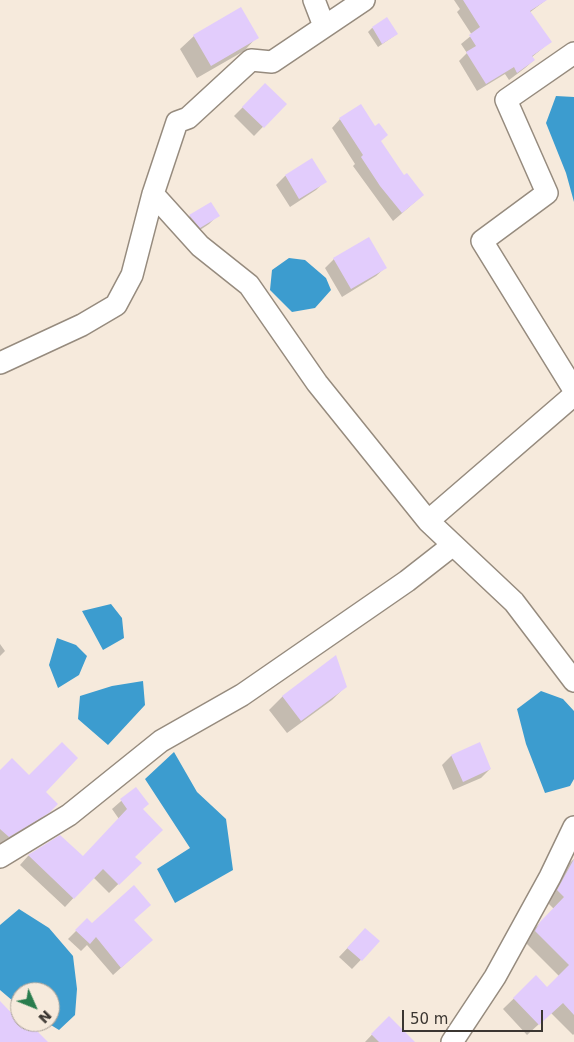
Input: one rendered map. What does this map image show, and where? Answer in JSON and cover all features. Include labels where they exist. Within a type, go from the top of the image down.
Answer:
[{"type":"street","points":[[314,0],[324,26]]},
{"type":"street","points":[[0,363],[82,325],[116,305],[132,275],[153,194],[177,122],[188,118],[251,60],[272,62],[364,0]]},
{"type":"street","points":[[574,53],[506,100],[547,193],[482,241],[574,390]]},
{"type":"street","points":[[153,194],[200,246],[249,285],[317,383],[428,521],[514,602],[574,681]]},
{"type":"street","points":[[428,521],[574,395]]},
{"type":"street","points":[[0,857],[69,815],[162,741],[242,695],[407,581],[453,545]]},
{"type":"street","points":[[452,1042],[495,977],[550,877],[574,827]]},
{"type":"water","points":[[556,96],[574,97],[574,202],[566,173],[546,123]]},
{"type":"water","points":[[289,258],[305,260],[326,278],[331,290],[315,308],[292,312],[270,290],[272,270]]},
{"type":"water","points":[[111,604],[122,618],[124,638],[103,650],[82,611]]},
{"type":"water","points":[[57,638],[76,645],[87,656],[79,675],[58,688],[49,665]]},
{"type":"water","points":[[143,681],[145,705],[108,745],[78,719],[80,696],[112,686]]},
{"type":"water","points":[[541,691],[563,699],[574,711],[574,779],[570,786],[545,793],[526,744],[517,709]]},
{"type":"water","points":[[174,752],[197,792],[226,819],[233,870],[175,903],[157,869],[190,848],[145,779]]},
{"type":"water","points":[[19,909],[49,928],[73,956],[77,989],[75,1015],[60,1029],[60,982],[10,982],[10,998],[0,990],[0,925]]},
{"type":"building","points":[[463,0],[547,0],[530,11],[552,42],[532,56],[535,60],[517,73],[514,67],[486,84],[466,52],[476,46],[469,35],[480,27]]},
{"type":"building","points":[[241,7],[259,38],[211,66],[193,35]]},
{"type":"building","points":[[387,17],[398,34],[382,44],[372,27]]},
{"type":"building","points":[[265,83],[287,104],[264,128],[242,107]]},
{"type":"building","points":[[361,104],[375,126],[379,123],[388,135],[381,141],[404,175],[407,173],[424,195],[402,213],[380,186],[339,118]]},
{"type":"building","points":[[312,158],[327,182],[299,199],[285,175]]},
{"type":"building","points":[[211,202],[220,216],[200,228],[189,215]]},
{"type":"building","points":[[369,237],[387,268],[351,289],[333,258]]},
{"type":"building","points":[[336,655],[347,687],[301,721],[282,696]]},
{"type":"building","points":[[62,742],[78,758],[46,792],[58,804],[49,813],[9,837],[0,829],[0,770],[12,758],[29,775]]},
{"type":"building","points":[[480,742],[491,769],[463,782],[451,755]]},
{"type":"building","points":[[136,787],[149,804],[143,809],[163,830],[135,857],[142,863],[119,885],[103,869],[74,899],[28,855],[60,835],[83,856],[127,809],[120,799]]},
{"type":"building","points":[[574,859],[574,1015],[563,1003],[539,1025],[513,998],[536,975],[547,987],[569,965],[535,931],[540,922],[564,897],[557,890]]},
{"type":"building","points":[[134,885],[151,905],[134,920],[153,940],[121,968],[96,937],[90,944],[75,930],[87,918],[92,923]]},
{"type":"building","points":[[365,928],[380,941],[362,961],[347,948]]},
{"type":"building","points":[[0,1001],[10,1012],[10,1032],[38,1032],[48,1042],[0,1042]]},
{"type":"building","points":[[389,1016],[415,1042],[379,1042],[371,1034]]}]
